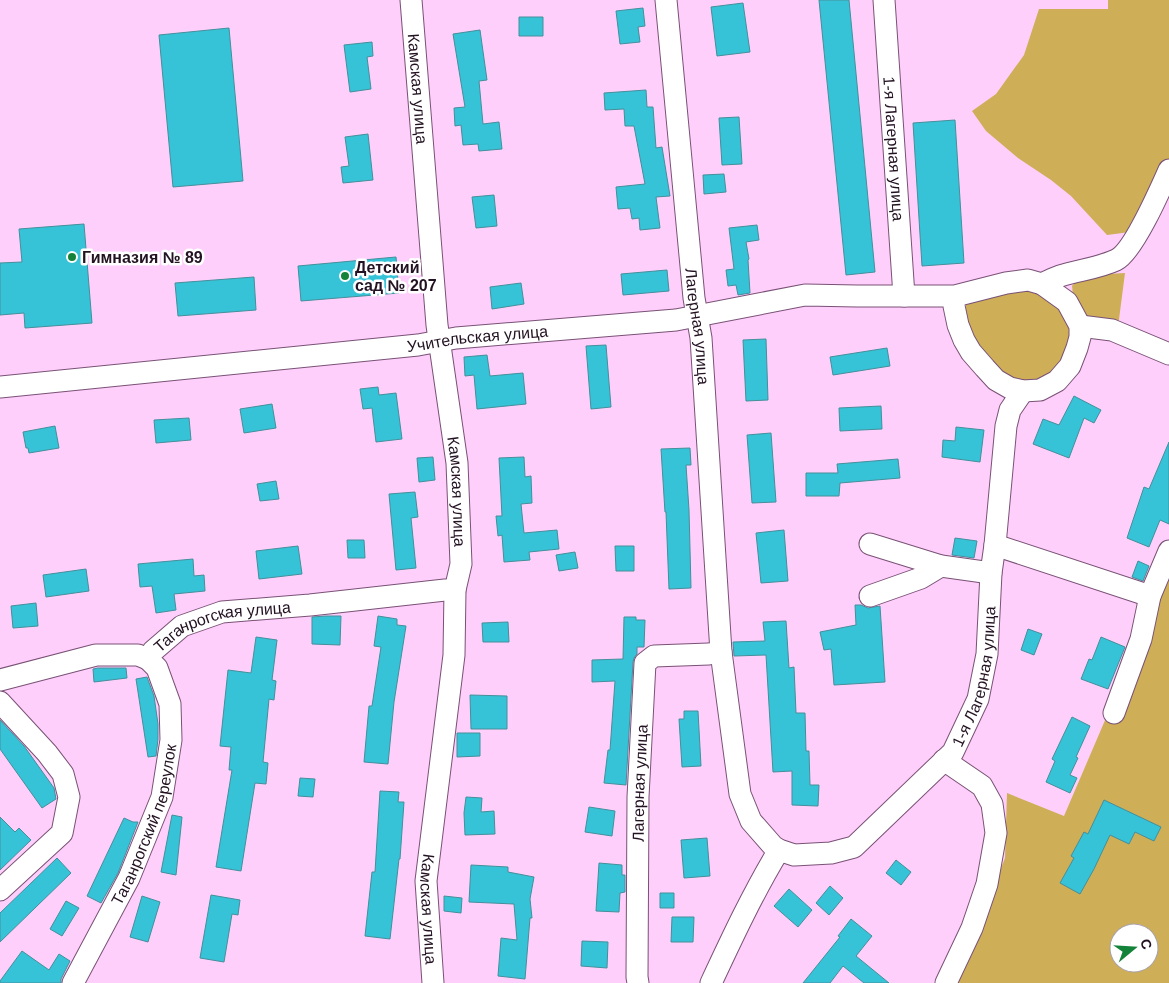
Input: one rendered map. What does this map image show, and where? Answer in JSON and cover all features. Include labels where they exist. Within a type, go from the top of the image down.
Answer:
[{"type":"street","name":"Камская улица","points":[[410,0],[437,325],[458,463],[460,564],[455,590],[454,655],[426,881],[433,983]]},
{"type":"street","name":"Лагерная улица","points":[[666,0],[693,288],[701,338],[721,652],[740,794],[751,820],[773,846],[779,850]]},
{"type":"street","name":"1-я Лагерная улица","points":[[884,0],[904,296]]},
{"type":"street","points":[[1042,284],[1060,276],[1118,259],[1129,248],[1161,206],[1169,170]]},
{"type":"street","points":[[1028,280],[1042,284],[1067,302],[1080,326],[1078,348],[1070,366],[1057,381],[1040,390],[1023,391],[1010,388],[996,380],[971,352],[958,325],[954,306],[955,296],[1006,283],[1028,280]]},
{"type":"street","name":"Учительская улица","points":[[0,387],[418,345],[440,340],[676,320],[805,295],[955,296]]},
{"type":"street","points":[[1080,326],[1112,330],[1169,354]]},
{"type":"street","name":"1-я Лагерная улица","points":[[779,850],[794,855],[803,855],[831,853],[854,847],[953,752],[978,699],[987,654],[991,573],[1006,426],[1010,410],[1023,391]]},
{"type":"street","points":[[870,544],[942,566],[991,573]]},
{"type":"street","points":[[995,545],[1150,596]]},
{"type":"street","points":[[1114,713],[1141,639],[1150,596],[1169,550]]},
{"type":"street","points":[[870,596],[921,578],[942,566]]},
{"type":"street","name":"Таганрогская улица","points":[[0,680],[96,656],[138,655],[148,659],[153,651],[182,626],[222,612],[455,590]]},
{"type":"street","name":"Лагерная улица","points":[[638,983],[638,797],[645,663],[654,656],[721,652]]},
{"type":"street","name":"Таганрогский переулок","points":[[73,983],[129,878],[162,797],[171,740],[170,704],[157,668],[148,659]]},
{"type":"street","points":[[0,702],[47,753],[63,774],[69,797],[62,833],[0,890]]},
{"type":"street","points":[[944,760],[982,786],[992,804],[996,833],[987,884],[972,928],[947,983]]},
{"type":"street","points":[[711,983],[756,891],[779,850]]},
{"type":"shaded area","points":[[1108,0],[1169,0],[1169,159],[1150,200],[1130,232],[1107,235],[1071,196],[1018,158],[986,131],[972,111],[996,94],[1024,55],[1039,9],[1108,9]]},
{"type":"shaded area","points":[[1125,273],[1118,327],[1093,319],[1077,308],[1073,300],[1072,286],[1078,279]]},
{"type":"shaded area","points":[[1028,288],[1062,310],[1071,322],[1072,346],[1064,365],[1036,385],[1009,379],[976,346],[964,311],[971,299]]},
{"type":"shaded area","points":[[1169,544],[1169,983],[955,983],[960,976],[1005,858],[1007,793],[1064,816],[1106,718]]},
{"type":"building","points":[[819,0],[849,0],[875,272],[846,275]]},
{"type":"building","points":[[743,3],[750,52],[717,56],[711,7]]},
{"type":"building","points":[[643,8],[645,26],[638,27],[640,42],[620,44],[616,11]]},
{"type":"building","points":[[519,17],[543,17],[543,36],[519,36]]},
{"type":"building","points":[[229,28],[243,181],[173,187],[159,35]]},
{"type":"building","points":[[480,30],[487,80],[479,81],[483,124],[499,122],[502,149],[479,151],[478,144],[463,145],[461,125],[455,126],[454,108],[465,107],[453,34]]},
{"type":"building","points":[[372,42],[373,56],[367,57],[371,89],[350,92],[344,45]]},
{"type":"building","points":[[646,90],[647,107],[653,107],[656,148],[662,147],[670,196],[656,197],[660,228],[640,230],[639,218],[632,219],[630,208],[618,209],[616,187],[645,184],[634,126],[625,126],[624,109],[605,110],[604,93]]},
{"type":"building","points":[[739,117],[742,164],[722,165],[719,118]]},
{"type":"building","points":[[955,120],[964,263],[922,266],[913,123]]},
{"type":"building","points":[[368,134],[373,180],[343,183],[341,167],[349,166],[345,137]]},
{"type":"building","points":[[724,174],[726,192],[704,194],[703,175]]},
{"type":"building","points":[[494,195],[497,226],[476,228],[472,197]]},
{"type":"building","points":[[84,224],[92,323],[25,328],[24,313],[0,315],[0,263],[22,262],[19,229]]},
{"type":"building","points":[[757,225],[759,240],[746,242],[749,259],[750,293],[738,295],[736,285],[728,286],[726,270],[734,269],[729,228]]},
{"type":"building","points":[[396,257],[399,293],[301,301],[298,266]]},
{"type":"building","points":[[667,270],[669,291],[623,295],[621,274]]},
{"type":"building","points":[[254,277],[256,310],[178,316],[175,283]]},
{"type":"building","points":[[521,283],[524,304],[492,309],[490,287]]},
{"type":"building","points":[[766,339],[768,400],[746,401],[743,340]]},
{"type":"building","points":[[606,345],[611,407],[591,409],[586,346]]},
{"type":"building","points":[[887,348],[890,366],[833,375],[830,357]]},
{"type":"building","points":[[487,355],[490,376],[523,373],[526,404],[477,409],[474,375],[465,376],[464,357]]},
{"type":"building","points":[[378,387],[379,395],[396,393],[402,439],[376,442],[372,408],[363,409],[360,389]]},
{"type":"building","points":[[1074,396],[1101,410],[1094,423],[1084,418],[1069,458],[1033,444],[1043,419],[1059,425]]},
{"type":"building","points":[[272,404],[276,428],[244,433],[240,409]]},
{"type":"building","points":[[881,406],[882,429],[840,431],[839,408]]},
{"type":"building","points":[[189,418],[191,440],[156,443],[154,420]]},
{"type":"building","points":[[55,426],[59,448],[29,453],[28,448],[26,448],[23,432]]},
{"type":"building","points":[[956,427],[984,430],[980,462],[942,457],[943,440],[955,441]]},
{"type":"building","points":[[771,433],[776,502],[752,503],[747,435]]},
{"type":"building","points":[[1169,442],[1169,524],[1160,520],[1149,547],[1127,538],[1144,487],[1149,489]]},
{"type":"building","points":[[690,448],[691,465],[686,465],[691,588],[669,589],[661,449]]},
{"type":"building","points":[[433,457],[435,480],[419,482],[417,458]]},
{"type":"building","points":[[524,457],[525,477],[531,476],[532,503],[521,504],[524,533],[557,530],[559,549],[529,552],[530,560],[504,562],[502,535],[498,536],[496,516],[502,516],[499,458]]},
{"type":"building","points":[[898,459],[900,478],[840,483],[839,496],[806,496],[806,473],[838,473],[837,464]]},
{"type":"building","points":[[276,481],[279,499],[260,501],[257,484]]},
{"type":"building","points":[[415,492],[418,517],[411,518],[416,568],[396,570],[389,494]]},
{"type":"building","points":[[784,530],[788,581],[761,583],[756,533]]},
{"type":"building","points":[[955,538],[977,541],[974,558],[952,555]]},
{"type":"building","points":[[347,540],[364,540],[365,558],[348,558]]},
{"type":"building","points":[[298,546],[302,574],[259,579],[256,551]]},
{"type":"building","points":[[615,546],[634,546],[634,571],[616,571]]},
{"type":"building","points":[[575,552],[578,568],[559,571],[556,555]]},
{"type":"building","points":[[193,559],[194,576],[204,575],[205,591],[174,594],[176,610],[156,613],[152,586],[140,587],[138,564]]},
{"type":"building","points":[[1138,561],[1149,566],[1143,581],[1132,577]]},
{"type":"building","points":[[86,569],[89,591],[46,597],[43,575]]},
{"type":"building","points":[[36,603],[38,626],[13,628],[11,606]]},
{"type":"building","points":[[855,605],[868,608],[880,606],[885,682],[834,685],[831,649],[824,650],[820,632],[856,625]]},
{"type":"building","points":[[341,616],[340,645],[312,644],[312,617]]},
{"type":"building","points":[[378,616],[397,619],[397,625],[406,626],[394,702],[388,764],[364,762],[369,706],[372,706],[381,647],[374,646]]},
{"type":"building","points":[[624,617],[636,617],[636,620],[645,620],[644,647],[637,647],[637,654],[633,662],[626,785],[604,783],[608,750],[610,750],[615,681],[592,682],[592,660],[623,659]]},
{"type":"building","points":[[786,621],[789,668],[794,667],[796,713],[805,713],[806,751],[809,751],[810,785],[819,785],[818,806],[792,805],[792,771],[773,772],[766,655],[734,656],[733,642],[765,641],[763,622]]},
{"type":"building","points":[[508,622],[509,642],[483,642],[482,623]]},
{"type":"building","points":[[1028,629],[1042,634],[1034,655],[1021,650]]},
{"type":"building","points":[[256,637],[277,640],[272,680],[276,681],[274,700],[269,699],[263,762],[268,763],[266,784],[255,783],[241,871],[216,867],[232,770],[229,770],[231,747],[220,746],[228,670],[251,673]]},
{"type":"building","points":[[1101,637],[1125,647],[1108,689],[1081,679],[1089,659],[1092,660]]},
{"type":"building","points":[[126,668],[127,678],[94,682],[93,669]]},
{"type":"building","points":[[147,677],[154,696],[158,724],[156,756],[148,757],[136,679]]},
{"type":"building","points":[[470,695],[507,696],[507,729],[471,729]]},
{"type":"building","points":[[684,711],[698,711],[701,766],[682,767],[679,719],[684,719]]},
{"type":"building","points":[[1072,717],[1090,726],[1070,775],[1077,778],[1070,793],[1046,782],[1055,761],[1052,759]]},
{"type":"building","points":[[0,720],[24,746],[54,788],[56,799],[42,808],[0,749]]},
{"type":"building","points":[[457,733],[480,733],[480,756],[457,757]]},
{"type":"building","points":[[300,778],[315,779],[313,797],[298,796]]},
{"type":"building","points":[[380,791],[399,792],[398,802],[404,802],[400,859],[390,939],[365,936],[372,872],[375,872]]},
{"type":"building","points":[[466,797],[482,798],[481,812],[494,811],[495,834],[465,835],[464,813]]},
{"type":"building","points":[[1104,800],[1161,827],[1154,841],[1135,832],[1129,844],[1110,835],[1080,894],[1060,883],[1074,858],[1071,856],[1084,832],[1088,834]]},
{"type":"building","points":[[589,807],[615,811],[612,836],[585,832]]},
{"type":"building","points":[[172,815],[182,817],[176,875],[161,872]]},
{"type":"building","points":[[0,817],[15,832],[19,828],[31,840],[0,870]]},
{"type":"building","points":[[124,818],[138,822],[118,873],[101,903],[87,896]]},
{"type":"building","points":[[707,838],[710,876],[684,878],[681,840]]},
{"type":"building","points":[[57,858],[71,873],[0,942],[0,913]]},
{"type":"building","points":[[896,860],[911,872],[901,885],[886,873]]},
{"type":"building","points":[[599,863],[622,865],[622,875],[625,875],[625,892],[620,893],[619,912],[596,911]]},
{"type":"building","points":[[471,865],[508,867],[508,872],[534,877],[530,899],[532,918],[530,918],[525,979],[498,976],[501,938],[517,940],[514,904],[469,902]]},
{"type":"building","points":[[830,886],[843,898],[829,915],[816,903]]},
{"type":"building","points":[[789,889],[812,910],[798,927],[774,906]]},
{"type":"building","points":[[660,893],[674,893],[674,908],[660,908]]},
{"type":"building","points":[[211,895],[240,900],[238,915],[232,914],[224,962],[200,958]]},
{"type":"building","points":[[142,896],[160,902],[148,942],[130,937]]},
{"type":"building","points":[[444,896],[462,898],[461,913],[444,911]]},
{"type":"building","points":[[66,901],[79,908],[62,936],[50,929]]},
{"type":"building","points":[[672,917],[694,917],[693,942],[671,942]]},
{"type":"building","points":[[851,919],[872,936],[856,956],[889,983],[864,983],[843,966],[830,983],[803,983],[840,937],[838,936]]},
{"type":"building","points":[[582,941],[608,942],[607,968],[581,966]]},
{"type":"building","points":[[22,951],[49,970],[59,954],[70,961],[61,979],[61,983],[0,983]]},
{"type":"place","name":"Гимназия № 89","points":[[72,257]]},
{"type":"place","name":"Детский сад № 207","points":[[345,276]]}]
